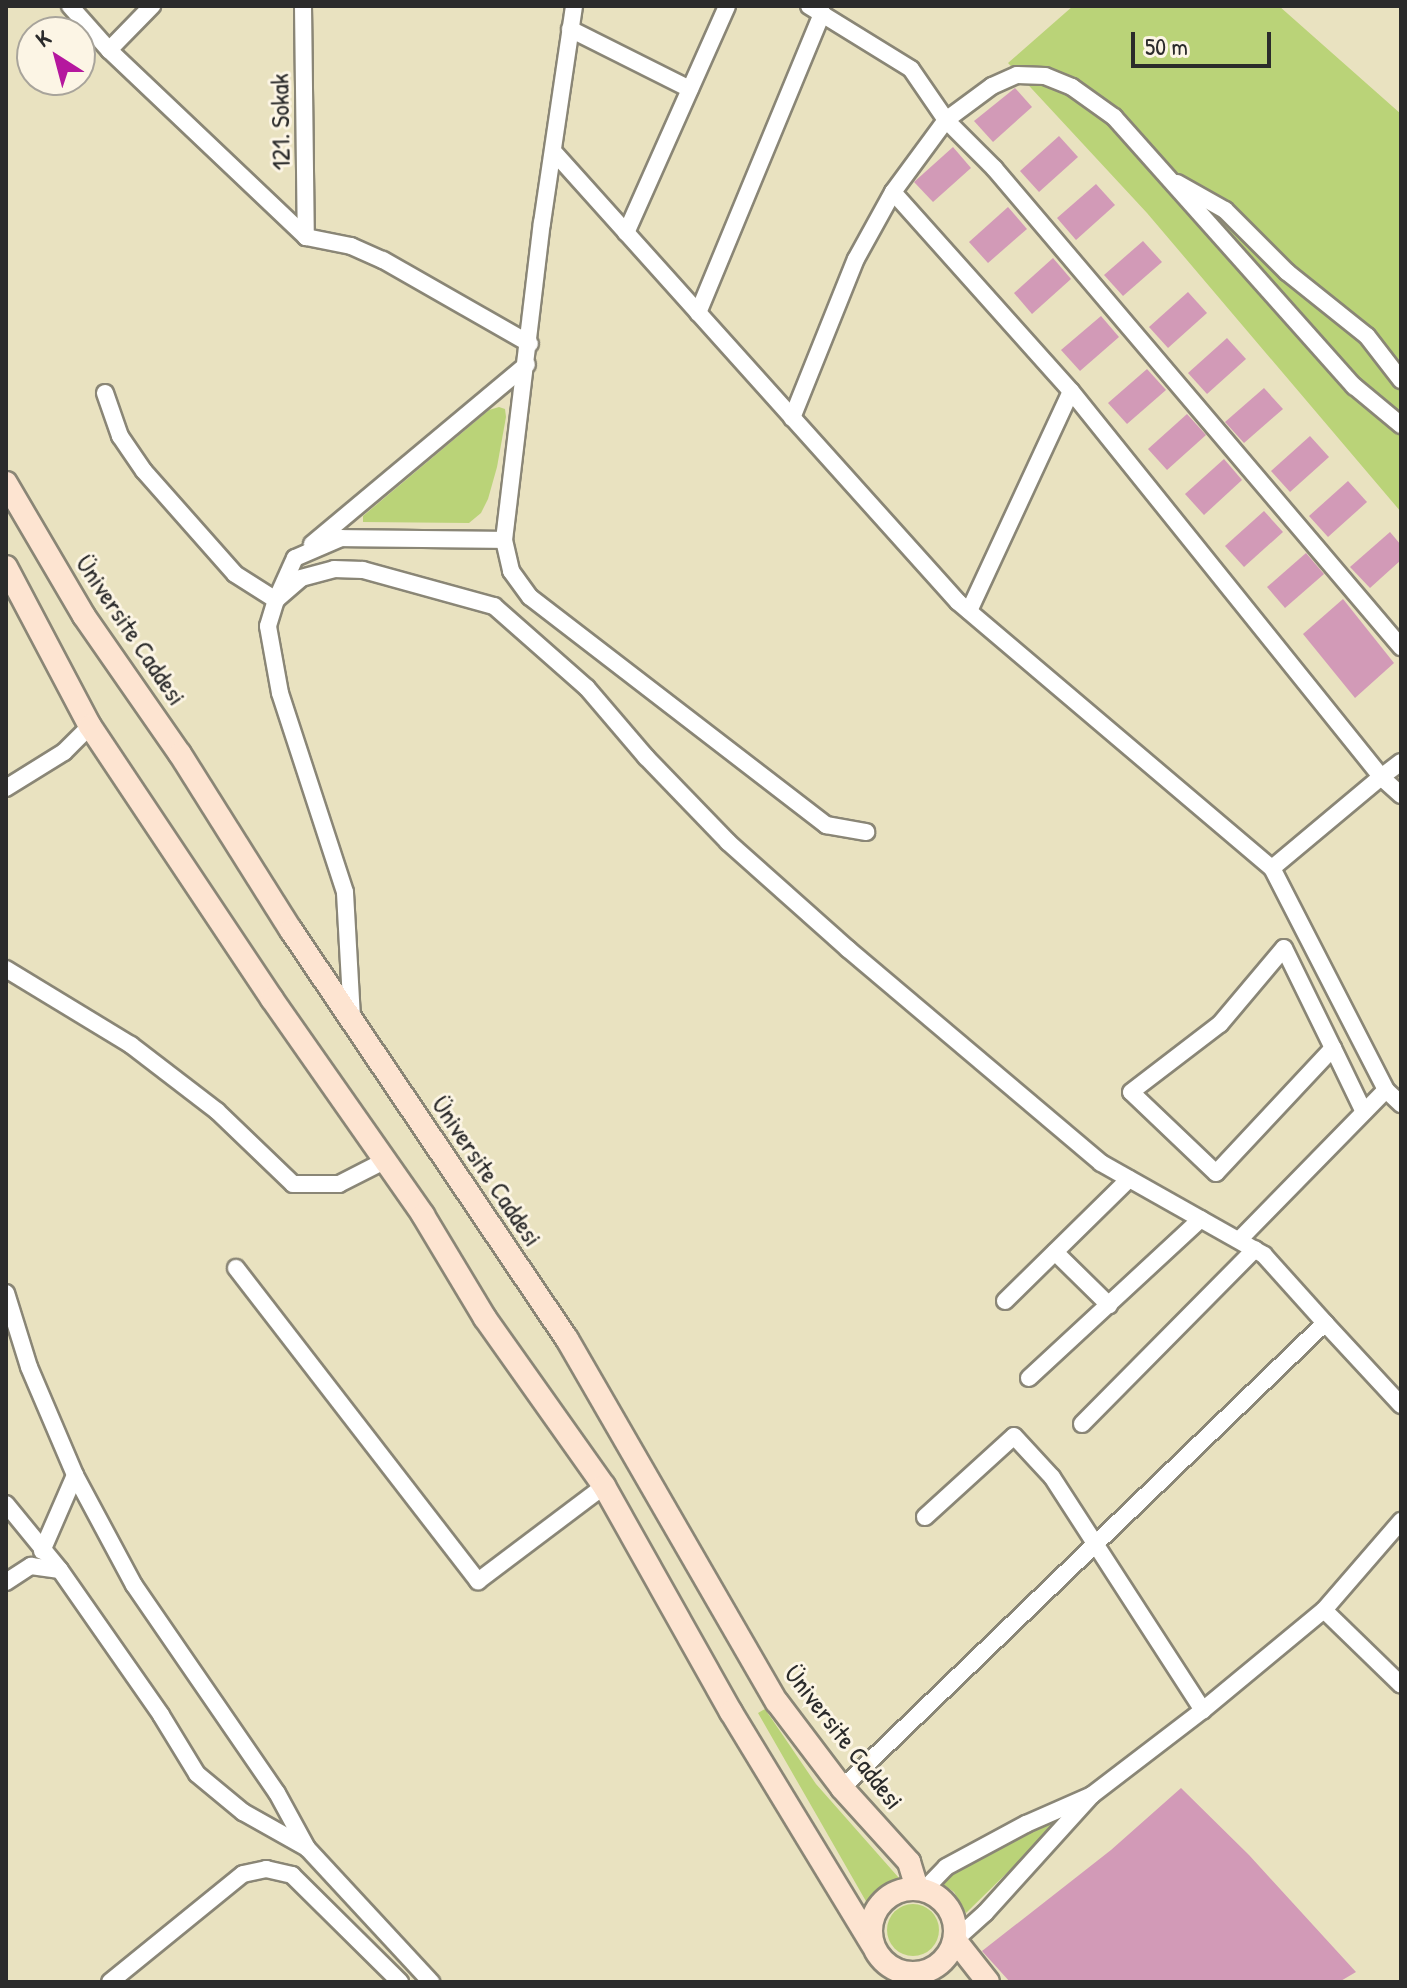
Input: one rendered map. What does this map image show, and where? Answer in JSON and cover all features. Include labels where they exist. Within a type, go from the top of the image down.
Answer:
[{"type":"main road","name":"Üniversite Caddesi","points":[[6,483],[84,616],[180,754],[291,930],[567,1339],[777,1702],[842,1788],[909,1862],[920,1890],[942,1901],[951,1912],[955,1940],[988,1982]]},
{"type":"main road","points":[[6,567],[90,726],[423,1215],[485,1318],[604,1486],[731,1712],[893,1982]]},
{"type":"main road","points":[[920,1890],[890,1895],[879,1904],[870,1930],[875,1950],[900,1973],[928,1971],[949,1953],[955,1940]]},
{"type":"street","points":[[70,6],[109,50],[306,237],[351,246],[383,260],[530,344]]},
{"type":"street","points":[[109,50],[152,6]]},
{"type":"street","name":"121. Sokak","points":[[303,6],[306,237]]},
{"type":"street","points":[[574,6],[504,540],[511,571],[530,597],[826,825],[866,832]]},
{"type":"street","points":[[626,233],[727,6]]},
{"type":"street","points":[[698,313],[816,10],[911,69],[946,120],[994,168],[1401,647]]},
{"type":"street","points":[[570,29],[690,89]]},
{"type":"street","points":[[792,418],[856,259],[893,192],[946,120],[992,86],[1017,75],[1045,76],[1072,87],[1114,117],[1354,386],[1401,425]]},
{"type":"street","points":[[553,151],[969,611],[1272,868],[1386,1090],[1401,1104]]},
{"type":"street","points":[[1168,178],[1225,210],[1287,272],[1367,336],[1401,380]]},
{"type":"street","points":[[893,192],[1071,391],[1381,777],[1401,795]]},
{"type":"street","points":[[352,1018],[345,892],[280,693],[268,626],[295,558],[527,364]]},
{"type":"street","points":[[969,611],[1071,391]]},
{"type":"street","points":[[105,393],[120,436],[144,471],[235,574],[276,600]]},
{"type":"street","points":[[295,558],[341,538],[504,540]]},
{"type":"street","points":[[276,600],[301,578],[334,569],[363,570],[494,606],[587,688],[646,757],[739,852],[1101,1163],[1264,1255],[1401,1405]]},
{"type":"street","points":[[6,788],[64,752],[90,726]]},
{"type":"street","points":[[1272,868],[1381,777],[1399,767]]},
{"type":"street","points":[[1333,1048],[1216,1173],[1131,1092],[1220,1024],[1284,948],[1333,1048],[1364,1112]]},
{"type":"street","points":[[6,969],[131,1045],[217,1111],[293,1184],[339,1184],[384,1161]]},
{"type":"street","points":[[1239,1240],[1386,1090]]},
{"type":"street","points":[[1005,1301],[1129,1179]]},
{"type":"street","points":[[1029,1378],[1201,1219]]},
{"type":"street","points":[[1082,1424],[1255,1249]]},
{"type":"street","points":[[1055,1252],[1109,1305]]},
{"type":"street","points":[[236,1268],[478,1581],[604,1486]]},
{"type":"street","points":[[6,1293],[29,1367],[75,1475],[134,1585],[277,1793],[307,1848],[431,1982]]},
{"type":"street","points":[[842,1788],[960,1672],[1097,1546],[1325,1323]]},
{"type":"street","points":[[925,1517],[1014,1436],[1052,1477],[1203,1710]]},
{"type":"street","points":[[42,1551],[75,1475]]},
{"type":"street","points":[[6,1504],[60,1570],[161,1715],[197,1774],[243,1812],[307,1848]]},
{"type":"street","points":[[955,1940],[985,1913],[1092,1795],[1203,1710],[1324,1610],[1401,1521]]},
{"type":"street","points":[[6,1582],[31,1566],[60,1570]]},
{"type":"street","points":[[1324,1610],[1401,1685]]},
{"type":"street","points":[[920,1890],[946,1867],[1026,1824],[1092,1795]]},
{"type":"street","points":[[110,1982],[243,1874],[266,1869],[292,1875],[400,1982]]},
{"type":"green space","points":[[1073,6],[1279,6],[1401,114],[1401,512],[1147,213],[1008,63]]},
{"type":"green space","points":[[505,409],[506,417],[497,467],[481,513],[469,523],[363,522],[363,516],[489,410]]},
{"type":"green space","points":[[765,1709],[816,1784],[899,1878],[879,1888],[867,1903],[758,1713]]},
{"type":"green space","points":[[1073,1808],[966,1913],[954,1892],[940,1882],[1043,1821]]},
{"type":"green space","points":[[913,1904],[932,1911],[939,1930],[932,1949],[913,1956],[894,1949],[887,1930],[894,1911]]},
{"type":"building","points":[[1015,88],[1032,107],[993,142],[974,121]]},
{"type":"building","points":[[1059,136],[1078,157],[1039,192],[1020,171]]},
{"type":"building","points":[[953,147],[971,168],[933,202],[914,182]]},
{"type":"building","points":[[1096,184],[1115,205],[1076,240],[1057,218]]},
{"type":"building","points":[[1008,207],[1027,229],[988,263],[969,242]]},
{"type":"building","points":[[1143,241],[1162,262],[1123,296],[1104,275]]},
{"type":"building","points":[[1053,258],[1071,279],[1032,314],[1014,293]]},
{"type":"building","points":[[1188,292],[1207,313],[1168,348],[1149,327]]},
{"type":"building","points":[[1101,316],[1119,337],[1080,371],[1061,350]]},
{"type":"building","points":[[1227,338],[1246,359],[1207,394],[1188,373]]},
{"type":"building","points":[[1147,369],[1166,390],[1127,424],[1108,403]]},
{"type":"building","points":[[1264,388],[1283,409],[1244,443],[1225,422]]},
{"type":"building","points":[[1187,414],[1206,435],[1167,470],[1148,449]]},
{"type":"building","points":[[1310,436],[1329,457],[1290,492],[1271,471]]},
{"type":"building","points":[[1224,459],[1242,480],[1204,515],[1185,494]]},
{"type":"building","points":[[1348,481],[1367,502],[1328,537],[1309,516]]},
{"type":"building","points":[[1264,511],[1283,532],[1244,567],[1225,546]]},
{"type":"building","points":[[1390,532],[1401,545],[1401,560],[1370,588],[1350,567]]},
{"type":"building","points":[[1306,553],[1324,574],[1285,608],[1267,587]]},
{"type":"building","points":[[1343,599],[1394,663],[1355,698],[1303,634]]},
{"type":"building","points":[[1181,1788],[1249,1855],[1356,1972],[1339,1982],[1010,1982],[982,1951],[1111,1850]]}]
